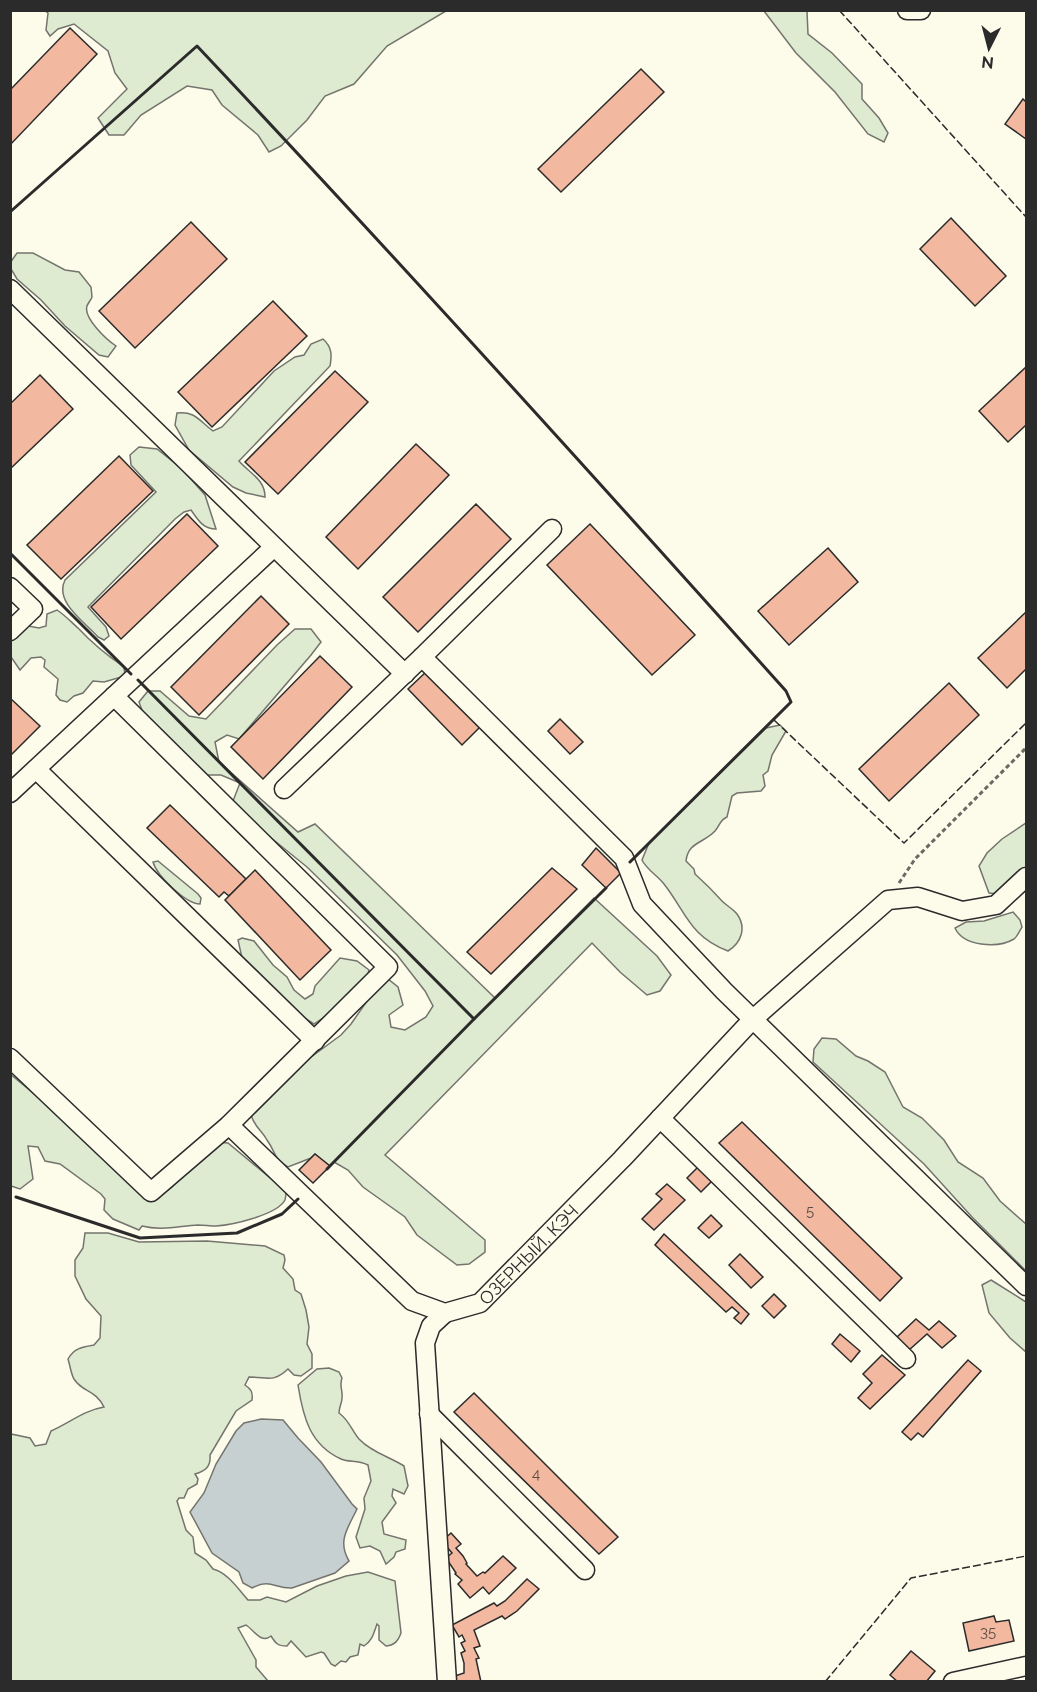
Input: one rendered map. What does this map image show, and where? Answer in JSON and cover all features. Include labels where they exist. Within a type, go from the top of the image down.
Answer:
[{"type":"street","points":[[907,10],[921,10]]},
{"type":"street","points":[[10,289],[405,674]]},
{"type":"street","points":[[284,789],[552,529]]},
{"type":"street","points":[[10,793],[274,547]]},
{"type":"street","points":[[10,587],[33,609],[10,631]]},
{"type":"street","points":[[422,657],[624,858],[642,904],[752,1020],[1026,1286]]},
{"type":"street","points":[[10,1058],[151,1192],[229,1125],[388,967],[114,696]]},
{"type":"street","points":[[36,769],[315,1041]]},
{"type":"street","points":[[888,900],[918,897],[962,911],[996,905],[1026,877]]},
{"type":"street","name":"ОЗЕРНЫЙ, КЭЧ","points":[[445,1313],[480,1303],[752,1020],[888,900]]},
{"type":"street","points":[[660,1118],[906,1359]]},
{"type":"street","points":[[229,1125],[412,1300],[445,1313],[431,1326],[425,1343],[447,1682]]},
{"type":"street","points":[[429,1414],[585,1570]]},
{"type":"street","points":[[953,1682],[1026,1666]]},
{"type":"path","points":[[888,900],[915,859],[1026,748]]},
{"type":"green space","points":[[45,11],[446,11],[387,46],[354,84],[325,96],[307,120],[281,146],[269,152],[258,135],[222,105],[212,90],[187,86],[141,115],[124,135],[109,135],[98,118],[127,89],[115,73],[108,51],[74,24],[58,29],[50,36],[46,30],[48,13]]},
{"type":"green space","points":[[764,11],[807,11],[808,34],[832,53],[862,84],[862,99],[879,118],[888,133],[884,142],[868,134],[835,92],[796,53]]},
{"type":"green space","points":[[17,253],[33,253],[65,270],[79,272],[91,287],[92,297],[87,311],[92,322],[116,346],[108,357],[99,355],[65,326],[17,279],[10,263]]},
{"type":"green space","points":[[323,339],[331,351],[330,366],[239,461],[262,485],[265,497],[246,493],[233,487],[189,450],[175,425],[177,413],[193,415],[213,431],[222,427],[274,371],[295,357],[304,355],[311,344]]},
{"type":"green space","points":[[139,447],[157,449],[181,468],[205,495],[216,529],[204,526],[191,510],[175,519],[88,607],[106,627],[109,636],[104,640],[98,637],[72,611],[67,604],[63,588],[65,580],[156,492],[131,465],[130,455]]},
{"type":"green space","points":[[57,610],[100,649],[124,667],[125,676],[104,682],[93,681],[83,693],[67,702],[60,700],[56,695],[58,679],[44,667],[45,660],[41,657],[31,658],[20,670],[11,657],[10,632],[23,625],[39,628],[46,626],[47,614]]},
{"type":"green space","points":[[295,629],[311,629],[321,642],[239,739],[227,735],[215,742],[219,762],[298,832],[315,824],[495,998],[594,898],[657,956],[671,975],[660,991],[647,995],[620,972],[592,943],[385,1155],[485,1240],[485,1252],[469,1264],[457,1265],[417,1235],[405,1217],[363,1187],[348,1170],[334,1162],[330,1166],[315,1154],[311,1158],[288,1167],[283,1164],[254,1123],[251,1115],[303,1063],[341,1035],[374,991],[388,979],[398,987],[403,1005],[389,1015],[391,1027],[405,1030],[426,1017],[433,1006],[425,991],[397,955],[307,867],[265,833],[233,801],[240,783],[221,775],[206,775],[143,713],[139,702],[148,691],[160,691],[189,716],[206,719]]},
{"type":"green space","points":[[780,725],[786,731],[772,755],[768,771],[763,775],[765,786],[761,791],[737,793],[732,796],[727,817],[721,821],[711,835],[693,846],[687,855],[686,861],[694,869],[695,874],[740,919],[741,935],[733,948],[728,951],[705,939],[697,931],[672,894],[642,860],[649,843],[766,728]]},
{"type":"green space","points":[[1026,823],[1026,869],[997,894],[989,893],[979,866],[987,853],[1002,839]]},
{"type":"green space","points":[[158,861],[198,894],[201,898],[200,904],[187,899],[166,881],[153,862]]},
{"type":"green space","points":[[1013,912],[1020,920],[1022,927],[1015,938],[1007,942],[990,945],[973,942],[965,939],[955,928],[966,922],[984,921]]},
{"type":"green space","points":[[242,938],[254,941],[273,965],[287,977],[294,990],[305,999],[313,994],[315,986],[340,958],[357,961],[369,970],[367,978],[326,1016],[314,1024],[292,1010],[242,958],[238,940]]},
{"type":"green space","points":[[822,1038],[836,1039],[856,1056],[885,1072],[903,1107],[922,1118],[944,1140],[958,1162],[983,1178],[1000,1201],[1026,1224],[1026,1271],[972,1217],[924,1164],[813,1062],[814,1049]]},
{"type":"green space","points":[[10,1074],[159,1196],[172,1187],[183,1173],[217,1142],[228,1143],[286,1191],[285,1200],[264,1215],[232,1224],[163,1228],[142,1226],[139,1230],[113,1219],[104,1210],[105,1199],[101,1194],[60,1164],[45,1161],[38,1147],[28,1146],[33,1179],[20,1189],[11,1186]]},
{"type":"green space","points":[[85,1233],[108,1233],[139,1242],[207,1241],[265,1246],[284,1255],[283,1268],[293,1279],[295,1290],[301,1294],[306,1310],[309,1327],[307,1344],[312,1354],[312,1368],[301,1376],[294,1375],[288,1369],[274,1378],[249,1377],[245,1385],[251,1391],[252,1400],[236,1411],[210,1455],[209,1465],[205,1470],[195,1474],[198,1479],[197,1484],[188,1489],[184,1498],[179,1498],[177,1501],[186,1530],[193,1537],[195,1553],[206,1560],[213,1569],[228,1577],[248,1600],[260,1600],[267,1597],[286,1602],[317,1586],[346,1576],[368,1572],[395,1581],[401,1633],[394,1644],[386,1646],[379,1640],[377,1624],[369,1641],[364,1646],[360,1644],[358,1655],[350,1657],[346,1662],[341,1661],[335,1666],[324,1653],[306,1657],[291,1641],[287,1646],[279,1645],[271,1636],[261,1638],[246,1625],[238,1628],[256,1660],[256,1667],[268,1681],[11,1681],[11,1434],[30,1438],[35,1446],[46,1444],[51,1431],[84,1414],[104,1407],[97,1397],[81,1387],[74,1379],[68,1359],[76,1350],[94,1345],[100,1338],[101,1316],[86,1299],[75,1276],[75,1260],[83,1248]]},
{"type":"green space","points":[[991,1280],[1026,1302],[1026,1352],[1010,1338],[989,1313],[982,1285]]},
{"type":"green space","points":[[329,1368],[339,1372],[342,1378],[342,1400],[339,1413],[364,1444],[404,1466],[408,1486],[404,1494],[393,1489],[392,1496],[396,1503],[382,1522],[384,1534],[406,1540],[405,1549],[396,1552],[386,1564],[380,1551],[370,1546],[360,1548],[356,1537],[365,1509],[364,1498],[371,1481],[368,1465],[347,1461],[330,1453],[315,1438],[302,1408],[298,1385],[317,1369]]},
{"type":"shaded area","points":[[261,1419],[283,1420],[321,1462],[357,1509],[344,1541],[349,1561],[335,1573],[292,1588],[264,1584],[252,1588],[243,1583],[239,1572],[212,1553],[190,1512],[204,1493],[216,1464],[236,1431],[244,1423]]},
{"type":"building","points":[[70,28],[97,54],[10,145],[10,90]]},
{"type":"building","points":[[641,69],[664,92],[561,192],[538,169]]},
{"type":"building","points":[[1023,99],[1026,102],[1026,139],[1005,124]]},
{"type":"building","points":[[951,218],[1006,276],[975,306],[920,249]]},
{"type":"building","points":[[191,222],[227,259],[135,348],[99,311]]},
{"type":"building","points":[[273,301],[307,336],[212,427],[178,392]]},
{"type":"building","points":[[1026,367],[1026,425],[1008,442],[979,411]]},
{"type":"building","points":[[335,371],[368,402],[278,494],[245,462]]},
{"type":"building","points":[[40,375],[73,409],[10,469],[10,404]]},
{"type":"building","points":[[416,444],[449,475],[358,569],[326,537]]},
{"type":"building","points":[[119,456],[153,491],[61,579],[27,545]]},
{"type":"building","points":[[476,504],[511,539],[418,632],[383,597]]},
{"type":"building","points":[[187,514],[218,546],[121,639],[91,607]]},
{"type":"building","points":[[590,524],[695,635],[652,675],[547,565]]},
{"type":"building","points":[[828,548],[858,582],[789,645],[758,611]]},
{"type":"building","points":[[261,596],[289,624],[199,715],[171,687]]},
{"type":"building","points":[[1026,612],[1026,669],[1007,688],[978,658]]},
{"type":"building","points":[[320,656],[352,687],[263,779],[231,747]]},
{"type":"building","points":[[427,671],[480,727],[462,745],[408,689]]},
{"type":"building","points":[[949,683],[979,715],[889,801],[859,769]]},
{"type":"building","points":[[10,698],[40,726],[10,756]]},
{"type":"building","points":[[560,719],[583,742],[570,754],[548,731]]},
{"type":"building","points":[[170,805],[246,879],[229,896],[224,892],[219,897],[147,828]]},
{"type":"building","points":[[596,848],[621,873],[606,888],[582,865]]},
{"type":"building","points":[[552,868],[577,889],[491,974],[467,952]]},
{"type":"building","points":[[255,870],[331,950],[300,980],[225,900]]},
{"type":"building","points":[[742,1122],[902,1278],[880,1301],[719,1143]]},
{"type":"building","points":[[315,1154],[330,1166],[313,1183],[299,1170]]},
{"type":"building","points":[[698,1167],[712,1181],[701,1192],[687,1178]]},
{"type":"building","points":[[667,1184],[685,1200],[654,1230],[642,1219],[662,1199],[656,1194]]},
{"type":"building","points":[[711,1215],[722,1226],[709,1238],[698,1228]]},
{"type":"building","points":[[664,1234],[749,1314],[741,1324],[734,1318],[739,1313],[732,1307],[726,1312],[655,1245]]},
{"type":"building","points":[[740,1254],[763,1277],[751,1288],[729,1265]]},
{"type":"building","points":[[774,1294],[786,1306],[774,1318],[762,1306]]},
{"type":"building","points":[[916,1319],[929,1330],[939,1321],[956,1336],[942,1348],[927,1334],[909,1350],[896,1338]]},
{"type":"building","points":[[840,1334],[860,1351],[851,1362],[832,1344]]},
{"type":"building","points":[[882,1355],[905,1375],[870,1409],[858,1398],[872,1383],[863,1374]]},
{"type":"building","points":[[968,1360],[981,1371],[923,1437],[918,1433],[911,1440],[902,1432]]},
{"type":"building","points":[[474,1393],[618,1537],[599,1554],[454,1412]]},
{"type":"building","points":[[451,1533],[461,1544],[456,1548],[477,1576],[485,1573],[503,1556],[516,1568],[489,1594],[483,1587],[470,1598],[458,1584],[462,1580],[455,1574],[446,1558],[452,1553],[442,1541]]},
{"type":"building","points":[[527,1579],[539,1589],[517,1611],[505,1619],[502,1616],[474,1630],[480,1646],[474,1648],[479,1658],[476,1659],[481,1682],[457,1682],[455,1676],[464,1673],[461,1653],[465,1651],[461,1643],[465,1641],[462,1635],[459,1637],[452,1625],[494,1603],[497,1606]]},
{"type":"building","points":[[994,1616],[996,1622],[1009,1620],[1014,1641],[969,1651],[963,1623]]},
{"type":"building","points":[[911,1651],[935,1671],[926,1682],[898,1682],[890,1675]]},
{"type":"fence","points":[[839,10],[1026,217]]},
{"type":"fence","points":[[774,720],[904,843],[1026,723]]},
{"type":"fence","points":[[825,1682],[911,1578],[1026,1556]]},
{"type":"wall","points":[[10,212],[197,46],[494,367],[786,691],[791,702],[630,862]]},
{"type":"wall","points":[[10,553],[131,674]]},
{"type":"wall","points":[[138,680],[474,1019],[606,888]]},
{"type":"wall","points":[[327,1169],[474,1019]]},
{"type":"wall","points":[[16,1197],[140,1238],[237,1233],[282,1214],[298,1199]]}]
